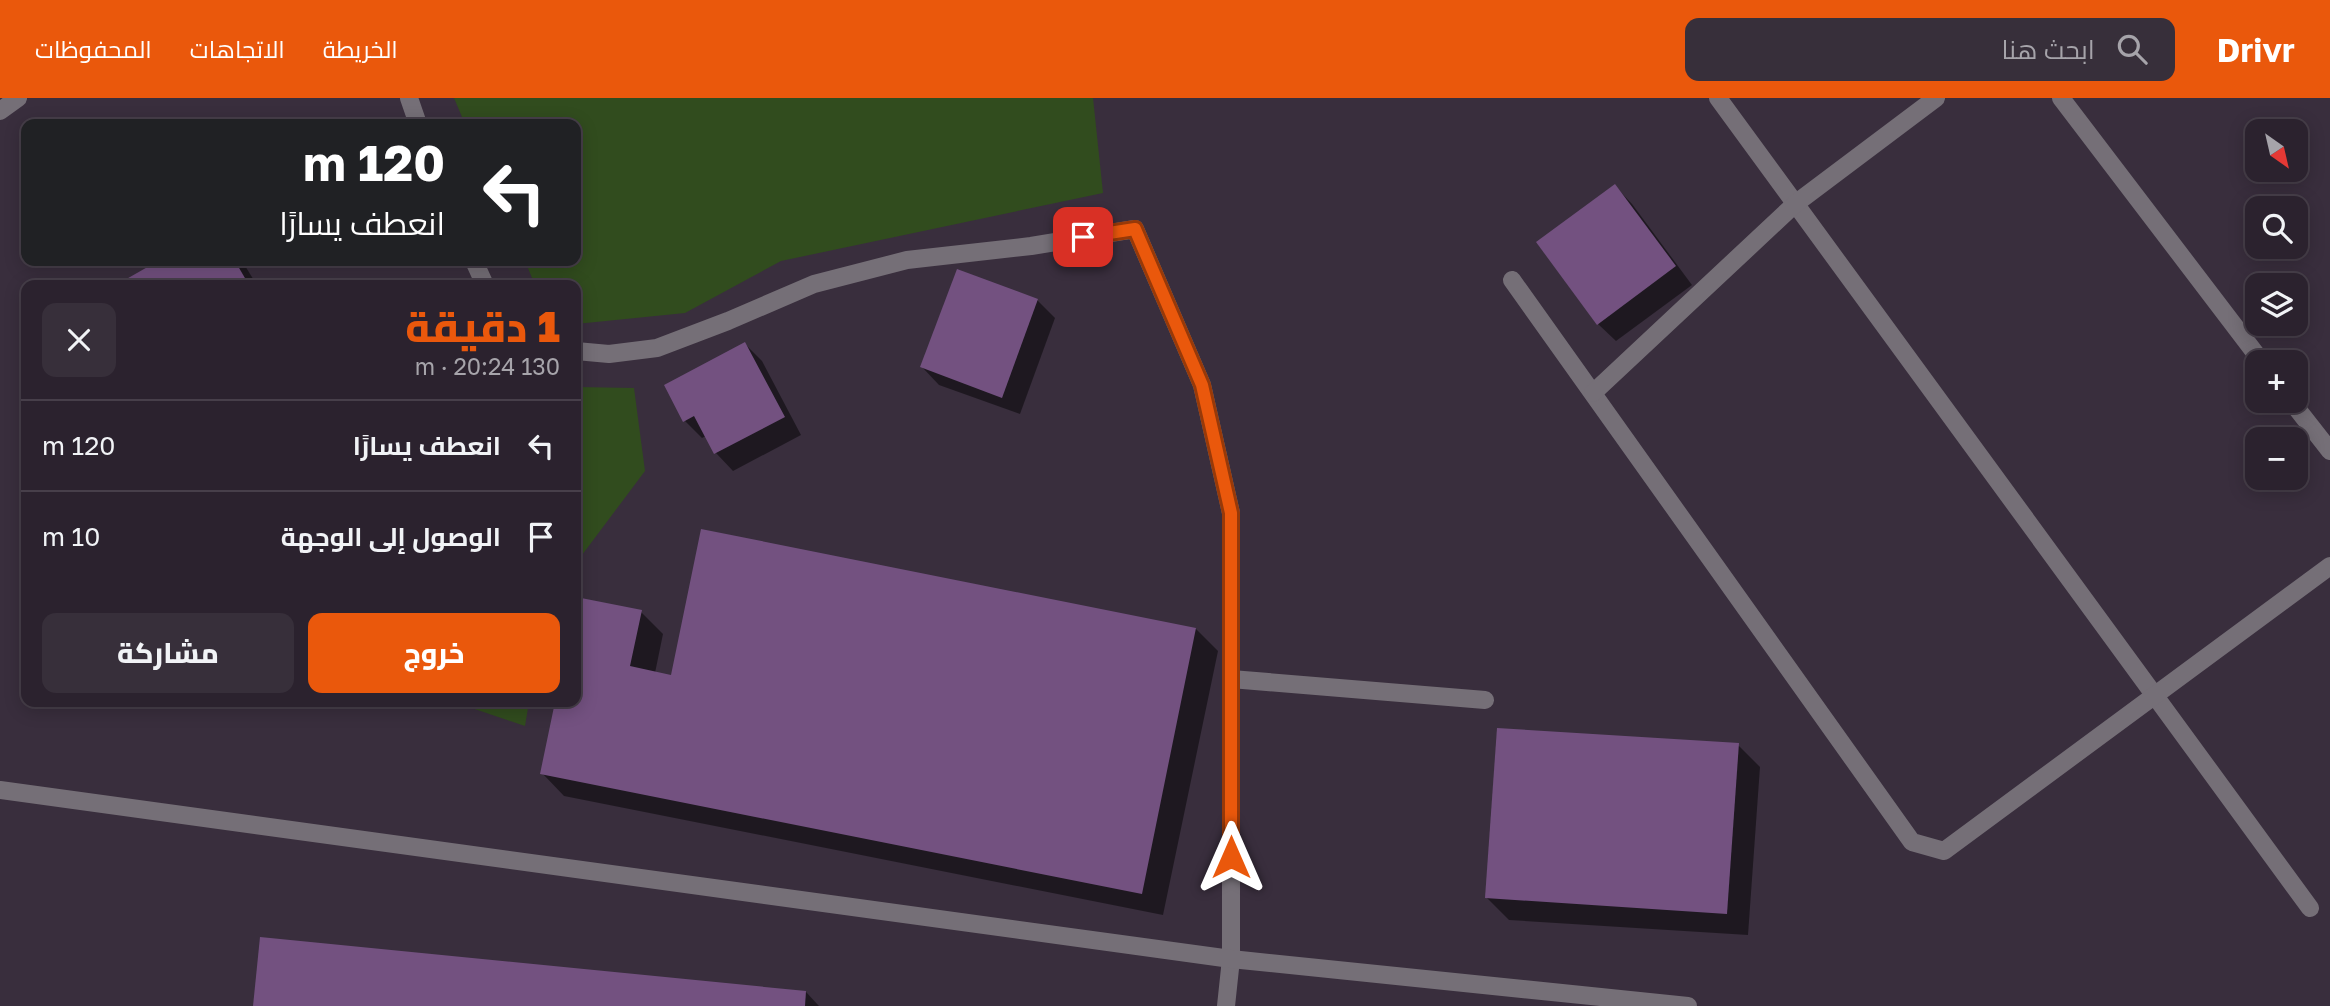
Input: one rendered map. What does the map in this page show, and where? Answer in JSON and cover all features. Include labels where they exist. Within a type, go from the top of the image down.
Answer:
[{"type":"street","points":[[0,111],[18,98]]},
{"type":"street","points":[[409,98],[416,119]]},
{"type":"street","points":[[1717,98],[2310,908]]},
{"type":"street","points":[[1592,393],[1794,204],[1936,98]]},
{"type":"street","points":[[2061,98],[2253,350]]},
{"type":"street","points":[[581,351],[609,354],[657,348],[814,284],[907,260],[1031,246],[1135,229],[1202,385],[1231,513],[1231,959],[1226,1006]]},
{"type":"street","points":[[1512,280],[1912,842],[1944,851],[2330,566]]},
{"type":"street","points":[[2300,413],[2330,451]]},
{"type":"street","points":[[1231,679],[1485,700]]},
{"type":"street","points":[[0,790],[1231,959],[1688,1006]]},
{"type":"green space","points":[[454,98],[1093,98],[1103,193],[781,261],[685,313],[581,323],[581,280],[533,280],[527,266],[581,266],[581,119],[463,119]]},
{"type":"green space","points":[[581,387],[634,388],[645,471],[581,556]]},
{"type":"green space","points":[[469,707],[528,707],[525,726]]},
{"type":"building","points":[[1615,184],[1676,266],[1597,325],[1536,242]]},
{"type":"building","points":[[149,266],[238,266],[246,280],[125,280]]},
{"type":"building","points":[[957,269],[1038,299],[1002,398],[920,367]]},
{"type":"building","points":[[745,342],[785,417],[714,454],[694,416],[683,422],[664,385]]},
{"type":"building","points":[[701,529],[1196,628],[1142,894],[540,774],[554,707],[581,707],[581,598],[642,610],[630,666],[671,675]]},
{"type":"building","points":[[1497,728],[1739,743],[1727,914],[1485,898]]},
{"type":"building","points":[[260,937],[806,991],[805,1006],[253,1006]]},
{"type":"route","points":[[1083,237],[1135,229],[1202,385],[1231,513],[1231,857]]}]
